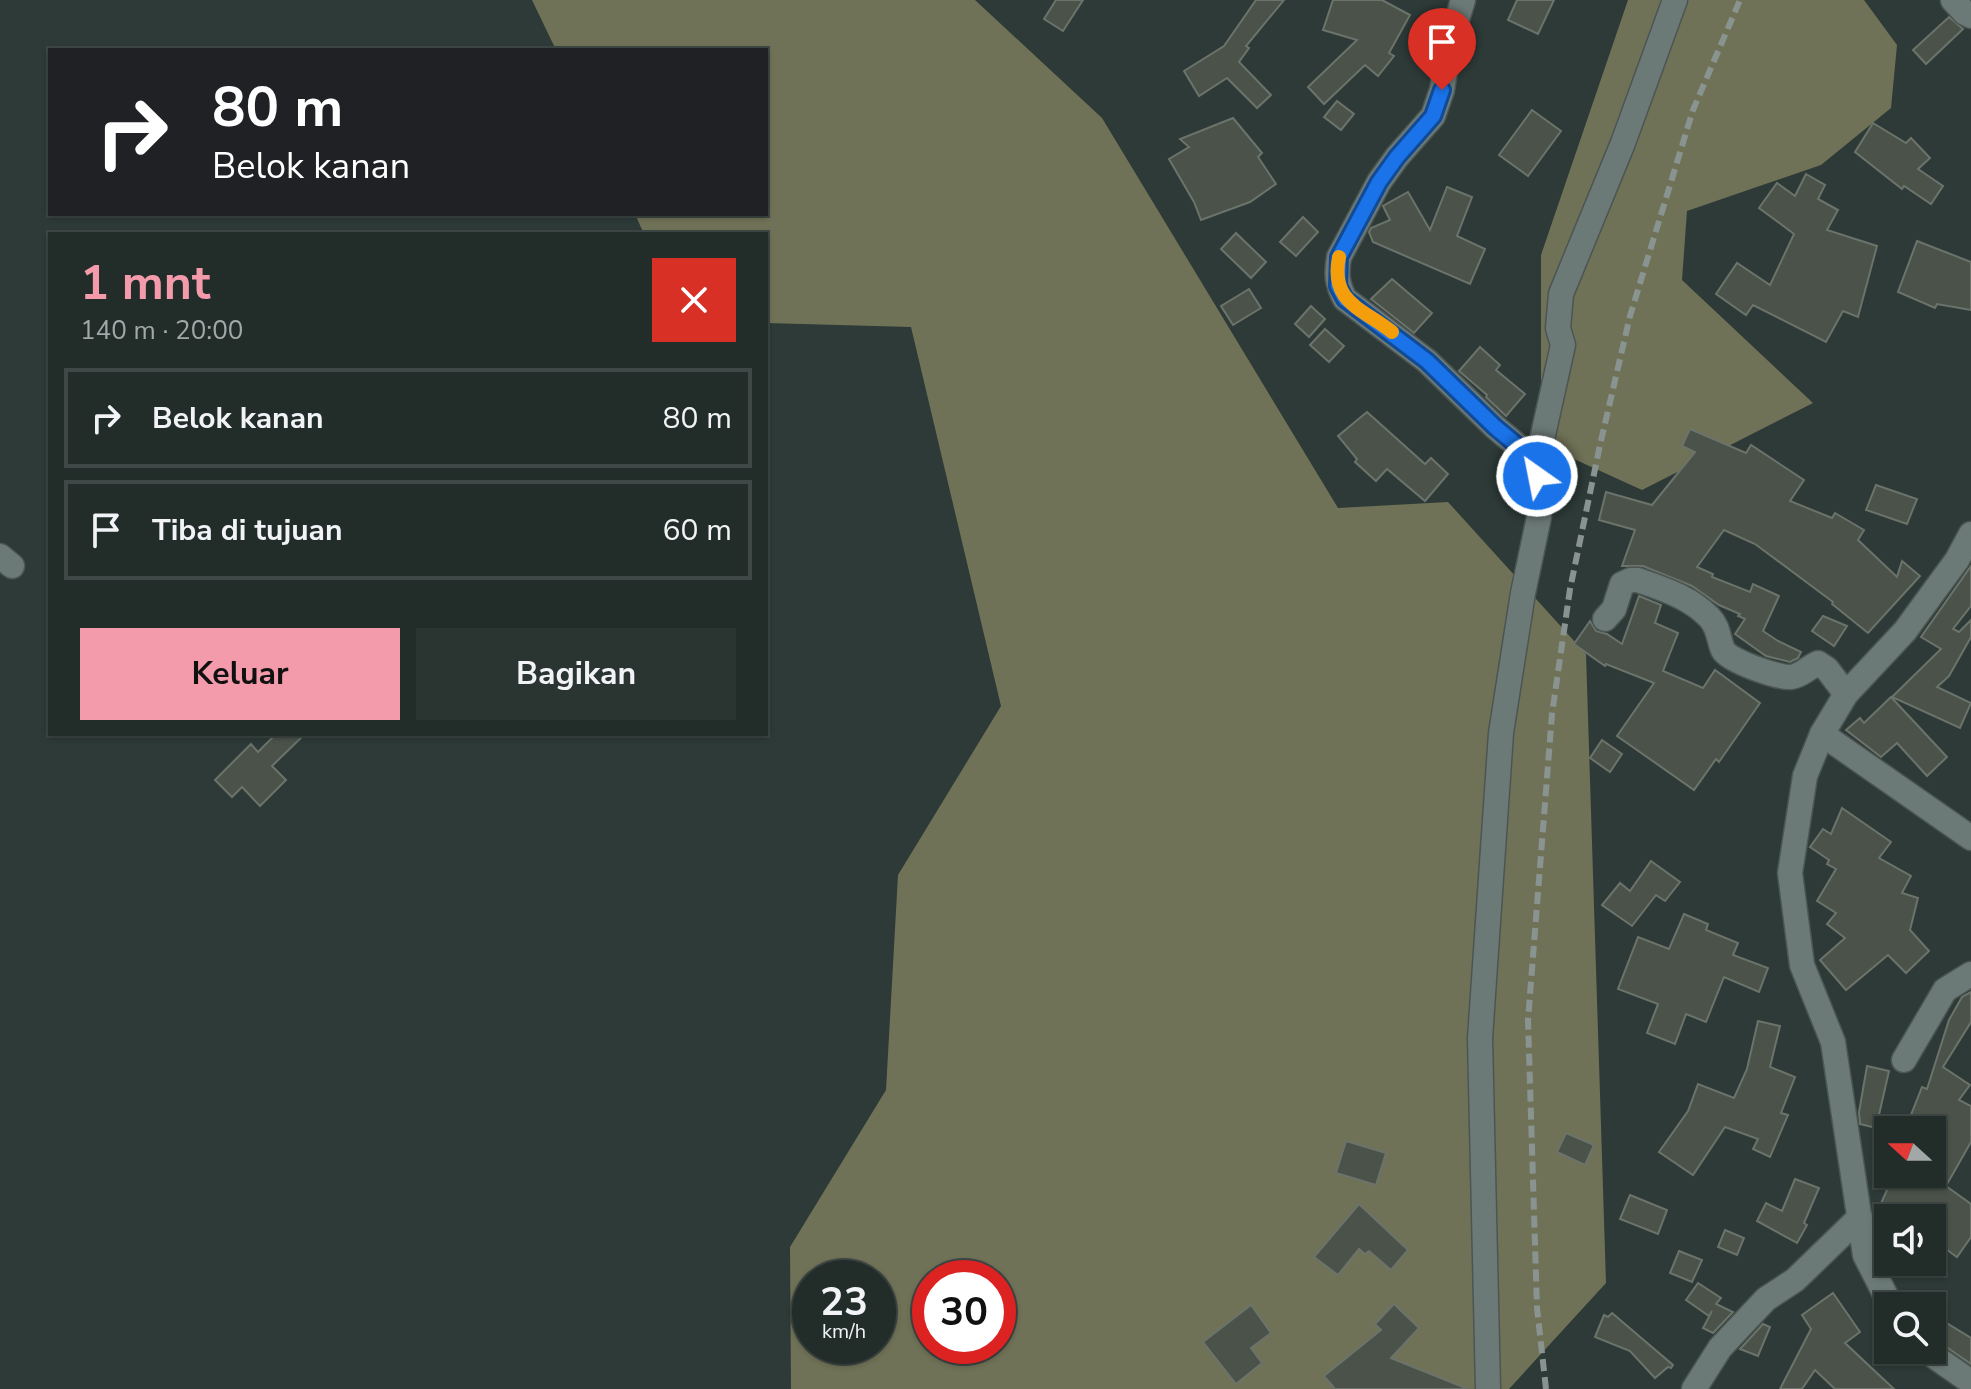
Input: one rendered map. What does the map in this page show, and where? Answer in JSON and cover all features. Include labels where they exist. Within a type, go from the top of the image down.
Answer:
[{"type":"street","points":[[1463,0],[1433,116],[1379,182],[1339,257],[1338,286],[1345,299],[1427,361],[1495,427],[1537,462]]},
{"type":"street","points":[[1488,1389],[1480,1038],[1501,733],[1523,593],[1539,517],[1537,462],[1563,345],[1558,328],[1561,294],[1623,143],[1675,0]]},
{"type":"street","points":[[1953,0],[1971,16]]},
{"type":"street","points":[[1884,1292],[1865,1255],[1833,1042],[1802,965],[1790,873],[1805,776],[1822,734],[1846,694],[1905,631],[1957,560],[1971,534]]},
{"type":"street","points":[[1605,619],[1614,609],[1622,584],[1638,580],[1690,601],[1699,608],[1717,627],[1724,651],[1732,660],[1792,677],[1818,663],[1827,669],[1846,694]]},
{"type":"street","points":[[1822,734],[1971,838]]},
{"type":"street","points":[[1904,1060],[1945,990],[1971,974]]},
{"type":"street","points":[[1694,1389],[1720,1348],[1766,1299],[1795,1280],[1860,1217]]},
{"type":"street","points":[[1945,1364],[1971,1382]]},
{"type":"green space","points":[[532,0],[975,0],[1102,118],[1338,508],[1448,502],[1586,654],[1606,1283],[1509,1389],[791,1389],[790,1247],[886,1090],[898,875],[1001,706],[911,327],[768,323],[768,232],[643,232],[636,216],[768,216],[768,48],[555,48]]},
{"type":"green space","points":[[1628,0],[1864,0],[1897,45],[1891,108],[1821,165],[1687,211],[1682,280],[1813,403],[1642,490],[1541,444],[1541,255]]},
{"type":"building","points":[[1056,0],[1083,0],[1063,31],[1044,19]]},
{"type":"building","points":[[1256,0],[1284,0],[1246,46],[1249,48],[1239,62],[1271,95],[1257,108],[1227,78],[1199,96],[1184,71],[1224,46]]},
{"type":"building","points":[[1333,0],[1382,0],[1410,15],[1389,53],[1394,56],[1378,76],[1365,65],[1324,104],[1308,87],[1357,40],[1323,30]]},
{"type":"building","points":[[1517,0],[1554,0],[1538,34],[1508,20]]},
{"type":"building","points":[[1949,17],[1963,29],[1926,64],[1913,50]]},
{"type":"building","points":[[1337,101],[1354,114],[1341,130],[1324,117]]},
{"type":"building","points":[[1532,110],[1561,131],[1528,176],[1499,155]]},
{"type":"building","points":[[1233,118],[1262,153],[1258,157],[1276,184],[1250,202],[1201,220],[1169,159],[1189,147],[1180,139]]},
{"type":"building","points":[[1873,123],[1906,143],[1911,138],[1930,158],[1918,169],[1943,186],[1931,204],[1904,186],[1902,189],[1855,152]]},
{"type":"building","points":[[1806,174],[1825,185],[1818,199],[1838,210],[1827,230],[1877,246],[1858,317],[1843,311],[1826,342],[1753,305],[1746,315],[1716,294],[1737,263],[1770,285],[1794,234],[1759,208],[1777,183],[1795,196]]},
{"type":"building","points":[[1447,187],[1472,197],[1457,236],[1485,249],[1470,284],[1373,242],[1369,232],[1371,228],[1390,220],[1383,206],[1408,192],[1430,230]]},
{"type":"building","points":[[1303,217],[1318,232],[1296,256],[1280,242]]},
{"type":"building","points":[[1236,233],[1266,262],[1251,278],[1221,249]]},
{"type":"building","points":[[1917,241],[1971,262],[1971,310],[1937,304],[1935,308],[1898,292]]},
{"type":"building","points":[[1392,279],[1432,313],[1414,333],[1371,299]]},
{"type":"building","points":[[1249,289],[1261,308],[1233,325],[1221,306]]},
{"type":"building","points":[[1311,306],[1325,319],[1309,337],[1295,324]]},
{"type":"building","points":[[1325,329],[1344,346],[1329,362],[1310,345]]},
{"type":"building","points":[[1480,347],[1500,365],[1496,370],[1525,394],[1506,416],[1459,371]]},
{"type":"building","points":[[1367,412],[1425,464],[1431,458],[1448,474],[1425,501],[1387,469],[1376,481],[1355,462],[1357,459],[1338,436]]},
{"type":"building","points":[[1690,429],[1746,453],[1751,445],[1804,480],[1790,501],[1832,518],[1835,513],[1864,530],[1858,540],[1897,577],[1902,561],[1920,576],[1868,633],[1833,602],[1755,544],[1724,530],[1697,567],[1713,574],[1712,577],[1750,592],[1753,584],[1779,596],[1763,631],[1801,652],[1798,658],[1790,662],[1766,656],[1735,634],[1745,619],[1692,586],[1643,566],[1622,566],[1635,530],[1599,520],[1606,492],[1652,505],[1695,452],[1682,446]]},
{"type":"building","points":[[1876,485],[1917,499],[1907,524],[1866,510]]},
{"type":"building","points":[[1971,566],[1971,606],[1953,629],[1959,632],[1971,620],[1971,637],[1949,676],[1937,687],[1971,703],[1960,728],[1892,697],[1941,649],[1921,637]]},
{"type":"building","points":[[1639,596],[1661,605],[1655,623],[1678,633],[1663,671],[1703,688],[1715,670],[1760,703],[1719,762],[1716,759],[1694,790],[1617,736],[1654,683],[1605,666],[1574,644],[1590,621],[1596,631],[1622,644]]},
{"type":"building","points":[[1823,616],[1847,626],[1834,646],[1812,631]]},
{"type":"building","points":[[1891,697],[1947,757],[1927,776],[1897,743],[1881,757],[1846,730],[1860,718],[1864,723]]},
{"type":"building","points":[[274,736],[303,736],[272,766],[286,780],[260,806],[242,787],[232,797],[215,780],[251,744],[258,752]]},
{"type":"building","points":[[1602,740],[1622,754],[1610,772],[1590,758]]},
{"type":"building","points":[[1842,808],[1891,842],[1879,858],[1911,876],[1902,893],[1918,898],[1910,930],[1929,951],[1906,973],[1888,955],[1846,990],[1820,960],[1845,938],[1827,924],[1836,913],[1817,901],[1836,869],[1810,847],[1823,829],[1831,834]]},
{"type":"building","points":[[1651,861],[1680,882],[1665,901],[1656,895],[1632,926],[1602,905],[1620,883],[1630,891]]},
{"type":"building","points":[[1684,914],[1708,924],[1706,930],[1738,943],[1733,955],[1768,968],[1759,992],[1724,977],[1706,1022],[1686,1014],[1675,1044],[1647,1033],[1658,1004],[1618,989],[1638,937],[1669,949]]},
{"type":"building","points":[[1971,992],[1971,1022],[1943,1067],[1970,1085],[1959,1100],[1971,1106],[1971,1142],[1946,1186],[1946,1116],[1911,1116],[1922,1087],[1927,1089],[1949,1020],[1962,997]]},
{"type":"building","points":[[1758,1021],[1780,1026],[1770,1067],[1795,1077],[1781,1113],[1788,1115],[1770,1157],[1753,1149],[1758,1139],[1725,1127],[1693,1175],[1659,1152],[1688,1111],[1698,1084],[1734,1098],[1747,1069]]},
{"type":"building","points":[[1867,1066],[1889,1071],[1879,1116],[1874,1116],[1874,1128],[1860,1124],[1859,1112]]},
{"type":"building","points":[[1566,1133],[1594,1145],[1585,1165],[1557,1152]]},
{"type":"building","points":[[1346,1141],[1386,1153],[1376,1185],[1336,1173]]},
{"type":"building","points":[[1795,1179],[1819,1188],[1804,1223],[1807,1225],[1797,1243],[1757,1221],[1766,1203],[1782,1211]]},
{"type":"building","points":[[1946,1186],[1971,1204],[1971,1237],[1957,1257],[1946,1249],[1946,1204],[1881,1204],[1888,1188]]},
{"type":"building","points":[[1630,1195],[1667,1210],[1658,1234],[1620,1219]]},
{"type":"building","points":[[1359,1204],[1408,1250],[1391,1270],[1369,1251],[1365,1254],[1359,1249],[1338,1275],[1314,1257]]},
{"type":"building","points":[[1725,1230],[1744,1238],[1737,1255],[1718,1247]]},
{"type":"building","points":[[1679,1251],[1702,1260],[1692,1282],[1670,1273]]},
{"type":"building","points":[[1698,1283],[1721,1298],[1716,1304],[1733,1312],[1713,1333],[1703,1328],[1712,1311],[1709,1316],[1686,1300]]},
{"type":"building","points":[[1833,1293],[1860,1332],[1845,1343],[1894,1389],[1835,1389],[1815,1370],[1802,1389],[1780,1389],[1811,1329],[1802,1315]]},
{"type":"building","points":[[1394,1304],[1419,1328],[1391,1358],[1468,1389],[1335,1389],[1324,1376],[1381,1330],[1375,1324]]},
{"type":"building","points":[[1251,1305],[1271,1333],[1251,1348],[1262,1363],[1236,1384],[1203,1342]]},
{"type":"building","points":[[1612,1313],[1673,1365],[1671,1368],[1668,1367],[1655,1378],[1630,1351],[1595,1337],[1604,1315],[1608,1317]]},
{"type":"building","points":[[1946,1323],[1971,1338],[1971,1364],[1946,1347]]},
{"type":"building","points":[[1763,1324],[1770,1327],[1758,1356],[1740,1349]]},
{"type":"railway","points":[[1546,1389],[1537,1308],[1528,1020],[1552,714],[1570,589],[1630,316],[1693,110],[1740,0]]},
{"type":"slow traffic","points":[[1339,257],[1338,286],[1345,299],[1392,332]]},
{"type":"route","points":[[1442,90],[1433,116],[1379,182],[1353,230],[1339,257],[1338,286],[1345,299],[1427,361],[1495,427],[1537,462],[1537,476]]}]
